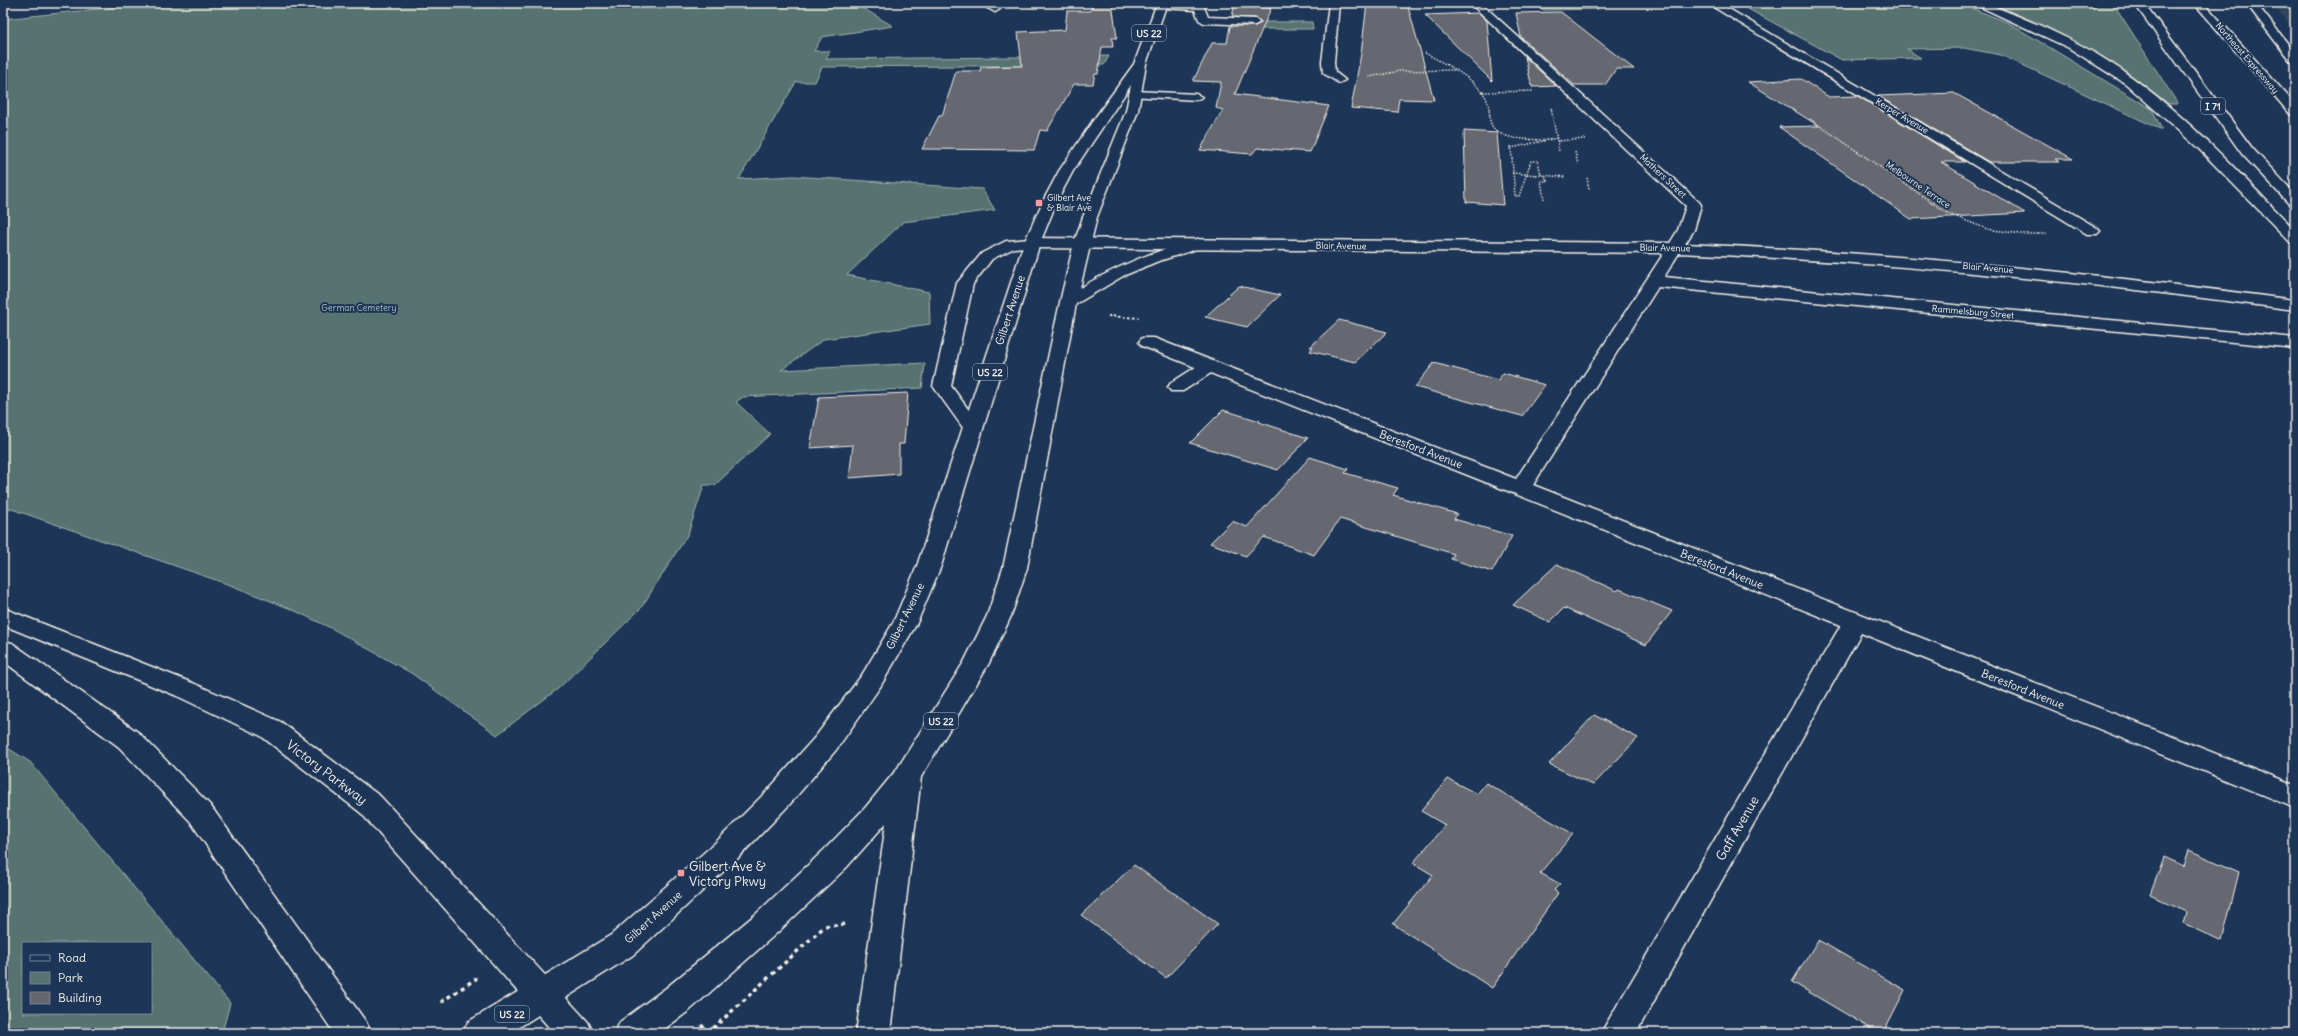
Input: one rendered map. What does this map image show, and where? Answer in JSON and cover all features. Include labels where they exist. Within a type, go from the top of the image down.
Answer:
[{"type":"main road","points":[[983,3],[995,9]]},
{"type":"main road","points":[[1334,3],[1328,62],[1329,72],[1339,80]]},
{"type":"main road","name":"Mathers Street","points":[[1475,3],[1694,205],[1690,224],[1652,281],[1521,488]]},
{"type":"main road","name":"Kerper Avenue","points":[[1712,3],[2092,231]]},
{"type":"main road","points":[[1977,3],[2071,46],[2103,63],[2129,82],[2172,116],[2295,239]]},
{"type":"main road","name":"I 71","points":[[2139,3],[2247,151],[2295,202]]},
{"type":"main road","name":"Northeast Expressway","points":[[2199,3],[2295,112]]},
{"type":"main road","points":[[2252,3],[2295,60]]},
{"type":"main road","name":"Gilbert Avenue","points":[[632,1033],[678,998],[767,923],[835,859],[875,816],[907,776],[976,663],[1000,616],[1015,568],[1068,302],[1082,243],[1090,216],[1132,111],[1140,64],[1149,35],[1162,4]]},
{"type":"main road","name":"Gilbert Avenue","points":[[480,1033],[622,945],[726,851],[779,797],[826,742],[871,681],[904,623],[929,566],[1032,243],[1056,188],[1105,111],[1140,64]]},
{"type":"main road","name":"Blair Avenue","points":[[1032,243],[1674,248],[1871,258],[1996,268],[2224,295],[2295,305]]},
{"type":"main road","points":[[1068,302],[1117,273],[1150,259],[1198,244]]},
{"type":"main road","name":"Rammelsburg Street","points":[[1652,281],[2295,343]]},
{"type":"main road","name":"Beresford Avenue","points":[[1148,342],[1208,367],[1521,488],[2295,797]]},
{"type":"main road","name":"Victory Parkway","points":[[3,616],[186,690],[271,729],[371,806],[543,994],[576,1033]]},
{"type":"main road","name":"Gaff Avenue","points":[[1618,1033],[1855,622]]},
{"type":"main road","points":[[3,649],[129,740],[200,813],[354,1033]]},
{"type":"main road","points":[[873,1033],[907,776]]},
{"type":"lane","points":[[1162,4],[1199,7],[1204,20],[1255,22]]},
{"type":"lane","points":[[1135,94],[1196,97]]},
{"type":"lane","points":[[973,428],[942,386],[965,283],[987,256],[1011,244],[1032,243]]},
{"type":"lane","points":[[1177,387],[1208,367]]},
{"type":"path","points":[[1425,53],[1452,70],[1482,92],[1490,104],[1491,126],[1495,130],[1512,136],[1545,140]]},
{"type":"path","points":[[1369,77],[1400,71],[1452,70]]},
{"type":"path","points":[[1482,92],[1537,91]]},
{"type":"path","points":[[1551,106],[1559,151]]},
{"type":"path","name":"Melbourne Terrace","points":[[1810,119],[1948,214],[1987,229],[2021,234],[2048,234]]},
{"type":"path","points":[[1541,175],[1538,161],[1531,160],[1520,196],[1515,196],[1511,147],[1545,140],[1586,139]]},
{"type":"path","points":[[1575,152],[1578,164]]},
{"type":"path","points":[[1512,173],[1565,177]]},
{"type":"path","points":[[1544,199],[1541,181],[1547,181],[1546,175]]},
{"type":"path","points":[[1587,178],[1589,189]]},
{"type":"path","points":[[1108,316],[1146,319]]},
{"type":"path","points":[[700,1024],[709,1032],[825,926],[847,924]]},
{"type":"path","points":[[441,1002],[478,978]]},
{"type":"shaded area","points":[[2271,3],[2295,3],[2295,30]]},
{"type":"green space","name":"German Cemetery","points":[[154,3],[854,3],[893,26],[822,37],[814,51],[830,51],[826,59],[1109,56],[1104,65],[822,67],[815,82],[796,82],[739,179],[793,176],[982,189],[995,210],[903,222],[847,275],[929,292],[930,324],[824,339],[781,370],[925,363],[922,388],[743,397],[736,402],[770,434],[715,485],[704,485],[688,534],[641,608],[559,688],[497,735],[411,673],[333,629],[291,609],[230,585],[3,506],[3,19]]},
{"type":"green space","points":[[1534,3],[1589,3],[1598,9],[1543,10]]},
{"type":"green space","points":[[1737,3],[1958,3],[2007,22],[2152,109],[2162,130],[2001,55],[1964,48],[1907,49],[1921,58],[1842,60]]},
{"type":"green space","points":[[1990,3],[2113,3],[2178,104],[2169,104],[2127,72],[2047,27]]},
{"type":"green space","points":[[1261,22],[1312,22],[1313,29],[1262,29]]},
{"type":"green space","points":[[3,745],[30,762],[230,1003],[222,1033],[3,1033]]},
{"type":"building","points":[[1094,3],[1112,3],[1117,38],[1112,38],[1113,47],[1102,47],[1098,74],[1095,74],[1093,84],[1074,84],[1047,131],[1040,130],[1034,150],[922,149],[939,116],[942,116],[956,71],[980,71],[981,67],[1022,66],[1018,32],[1065,30],[1067,11],[1090,11]]},
{"type":"building","points":[[1367,3],[1407,3],[1434,100],[1399,99],[1397,112],[1351,108],[1361,54]]},
{"type":"building","points":[[1234,7],[1271,8],[1235,94],[1329,106],[1310,152],[1257,148],[1252,154],[1200,150],[1223,110],[1216,108],[1221,82],[1193,81],[1212,43],[1227,43],[1230,26],[1255,26],[1261,23],[1255,18],[1232,17]]},
{"type":"building","points":[[1561,12],[1634,69],[1616,69],[1605,85],[1574,85],[1521,37],[1516,13]]},
{"type":"building","points":[[1479,13],[1487,21],[1492,81],[1425,15]]},
{"type":"building","points":[[1525,57],[1556,86],[1532,87]]},
{"type":"building","points":[[1801,79],[1829,97],[1858,96],[1965,162],[1941,162],[2025,213],[1911,219],[1779,127],[1819,126],[1748,82]]},
{"type":"building","points":[[1954,93],[2073,159],[2055,159],[2059,162],[1989,162],[1878,96]]},
{"type":"building","points":[[1464,131],[1497,133],[1503,205],[1466,202]]},
{"type":"building","points":[[1239,286],[1280,295],[1247,327],[1205,317]]},
{"type":"building","points":[[1339,320],[1387,332],[1355,362],[1310,351],[1313,347],[1310,347]]},
{"type":"building","points":[[1434,363],[1498,380],[1503,373],[1545,385],[1522,416],[1415,387]]},
{"type":"building","points":[[908,393],[904,444],[899,444],[899,474],[849,478],[853,445],[810,448],[819,397]]},
{"type":"building","points":[[1223,410],[1308,438],[1278,470],[1190,443]]},
{"type":"building","points":[[1310,457],[1348,469],[1345,473],[1398,488],[1393,495],[1457,514],[1454,519],[1512,536],[1492,572],[1451,559],[1454,554],[1340,519],[1314,555],[1264,537],[1246,556],[1210,543],[1232,521],[1247,527]]},
{"type":"building","points":[[1557,564],[1617,591],[1619,589],[1672,611],[1646,645],[1564,608],[1550,622],[1513,605]]},
{"type":"building","points":[[1594,715],[1638,738],[1593,785],[1549,764]]},
{"type":"building","points":[[1448,779],[1477,794],[1486,783],[1573,834],[1540,873],[1560,884],[1554,890],[1558,893],[1492,988],[1393,924],[1433,875],[1413,863],[1445,825],[1421,811]]},
{"type":"building","points":[[2189,850],[2239,872],[2222,941],[2183,923],[2186,912],[2150,895],[2164,857],[2184,866]]},
{"type":"building","points":[[1134,865],[1218,924],[1166,978],[1081,915]]},
{"type":"building","points":[[1818,940],[1905,990],[1883,1033],[1878,1033],[1792,982]]},
{"type":"place","name":"Gilbert Ave & Blair Ave","points":[[1039,203]]},
{"type":"place","name":"Gilbert Ave & Victory Pkwy","points":[[681,873]]}]
